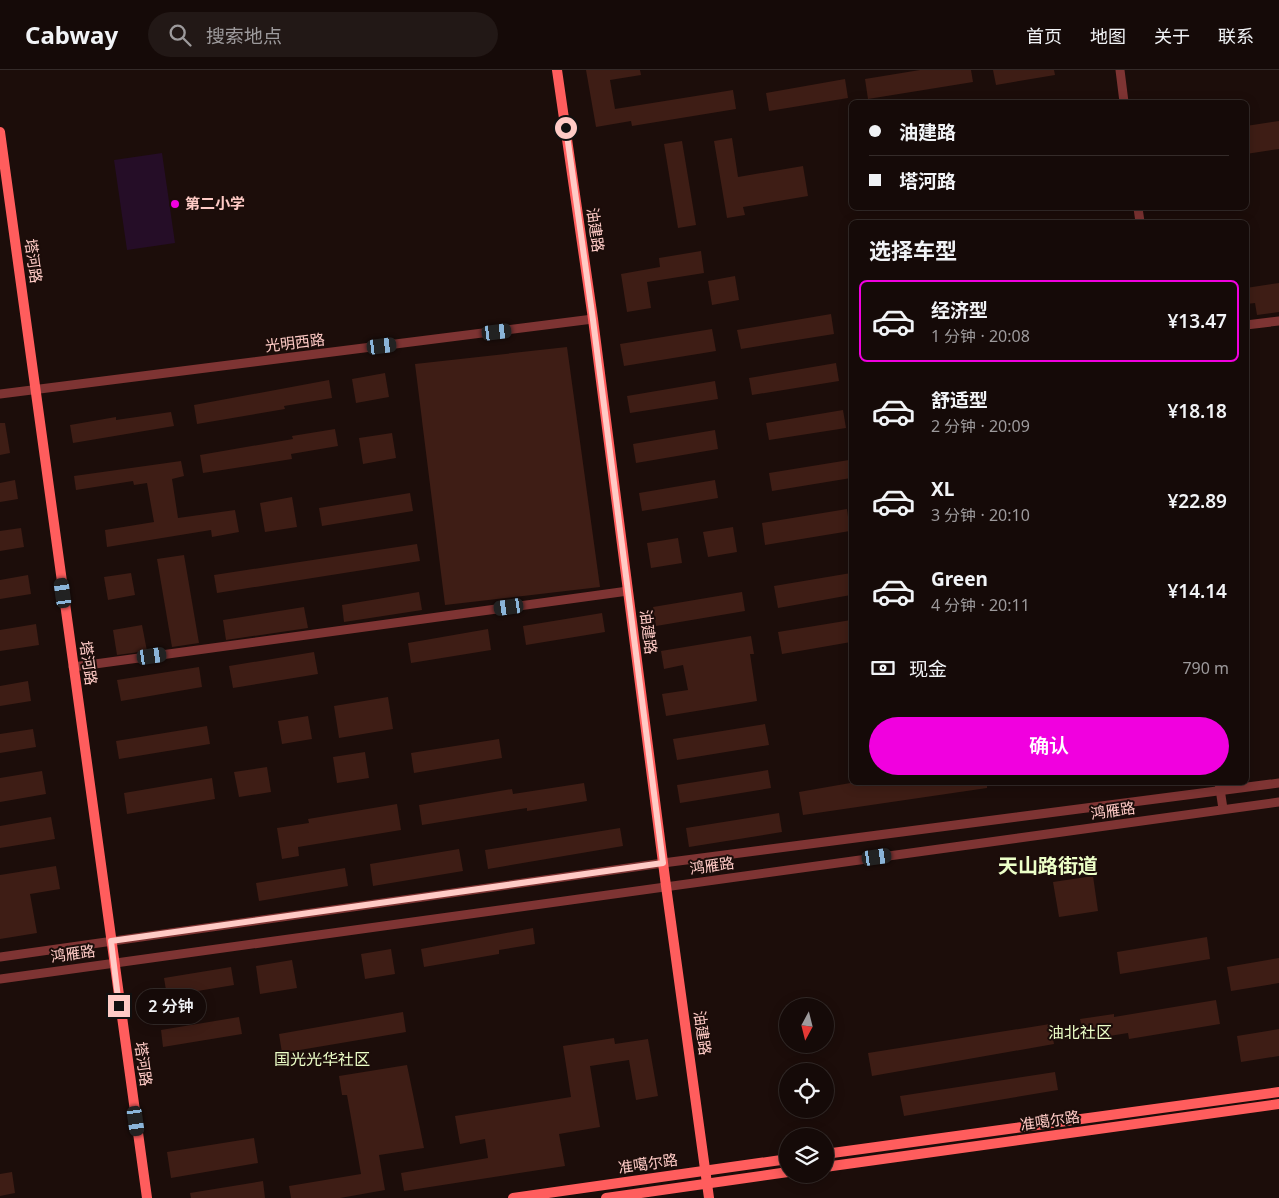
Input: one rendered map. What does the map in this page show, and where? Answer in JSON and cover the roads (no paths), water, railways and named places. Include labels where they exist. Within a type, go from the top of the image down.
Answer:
[{"type":"main road","name":"油建路","points":[[557,70],[593,320],[708,1198]]},
{"type":"main road","name":"塔河路","points":[[0,132],[113,963],[147,1198]]},
{"type":"main road","name":"准噶尔路","points":[[834,1153],[1279,1092]]},
{"type":"main road","name":"准噶尔路","points":[[834,1166],[1279,1104]]},
{"type":"main road","name":"准噶尔路","points":[[513,1198],[779,1160]]},
{"type":"main road","name":"准噶尔路","points":[[606,1198],[779,1173]]},
{"type":"street","points":[[1120,70],[1124,100]]},
{"type":"street","name":"光明西路","points":[[0,394],[593,320]]},
{"type":"street","points":[[1249,325],[1279,321]]},
{"type":"street","points":[[73,667],[628,590]]},
{"type":"street","name":"鸿雁路","points":[[0,957],[663,863],[1220,787],[1279,783]]},
{"type":"street","points":[[1220,787],[1223,809]]},
{"type":"street","name":"鸿雁路","points":[[0,979],[1279,802]]},
{"type":"place","name":"第二小学","points":[[175,204]]},
{"type":"district","name":"天山路街道","points":[[1048,866]]},
{"type":"district","name":"油北社区","points":[[1080,1032]]},
{"type":"district","name":"国光光华社区","points":[[322,1059]]}]
